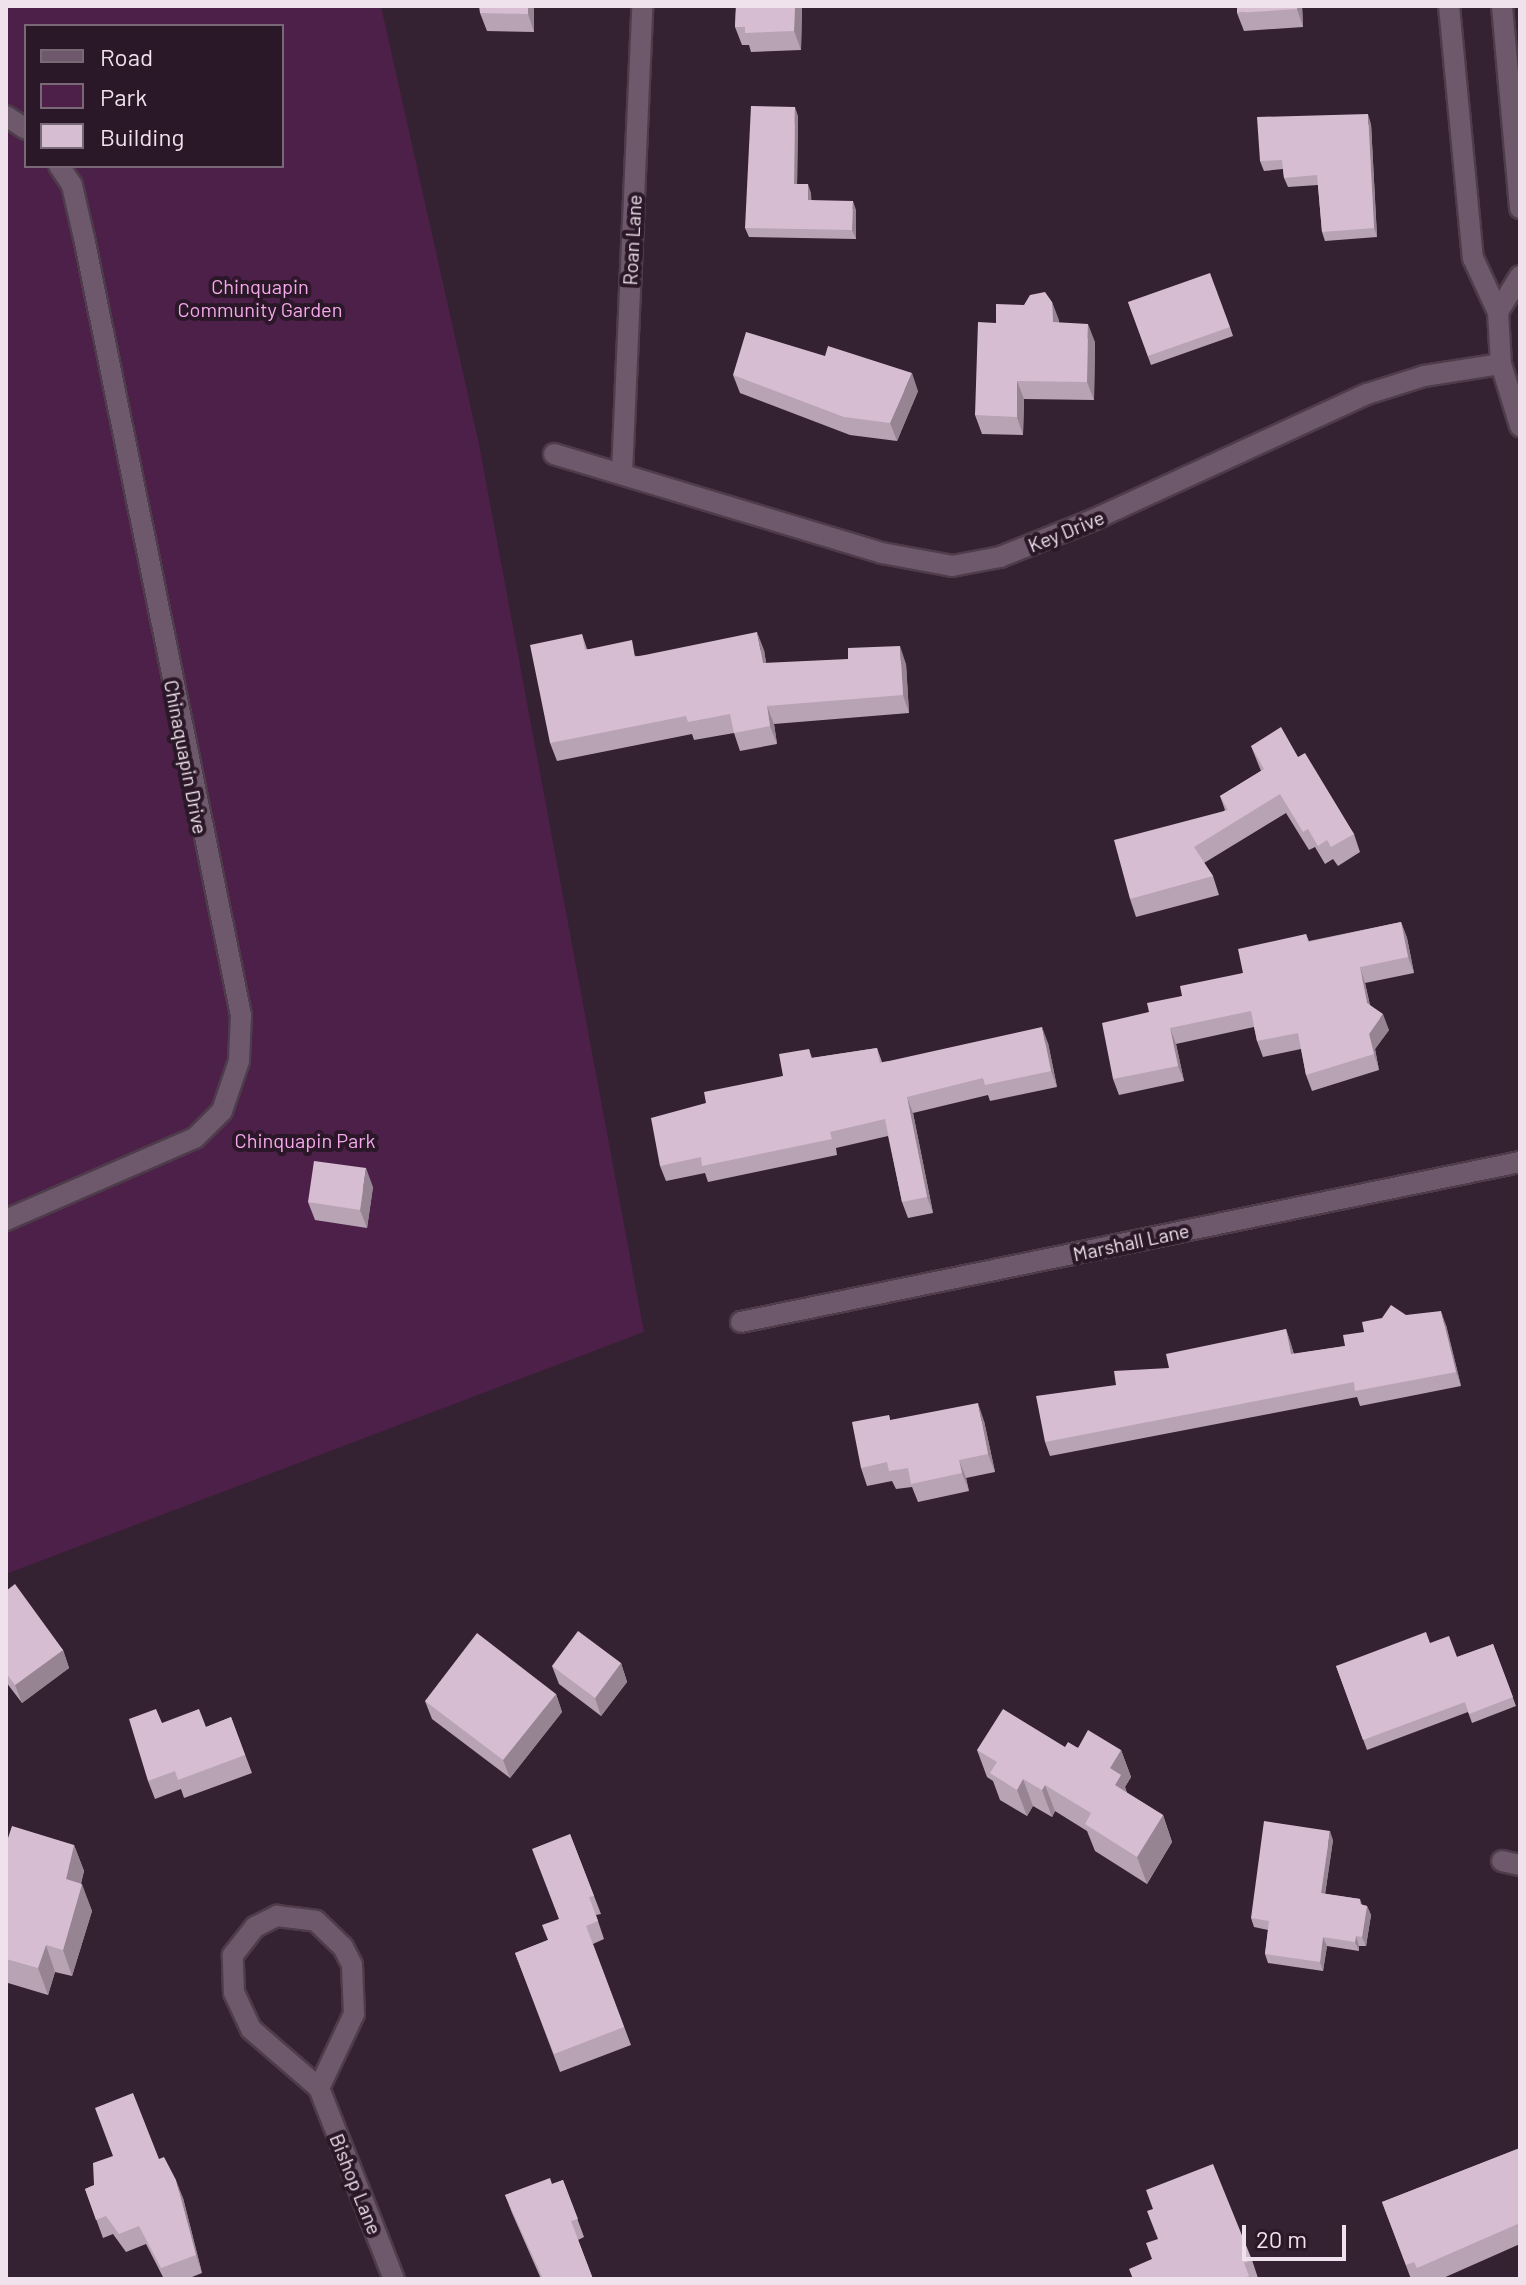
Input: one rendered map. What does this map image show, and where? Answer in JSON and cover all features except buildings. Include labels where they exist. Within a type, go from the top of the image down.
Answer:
[{"type":"street","name":"Roan Lane","points":[[622,473],[642,6]]},
{"type":"street","points":[[1449,6],[1471,242],[1498,312],[1501,364],[1520,426]]},
{"type":"street","points":[[1502,6],[1520,208]]},
{"type":"street","points":[[6,116],[24,128]]},
{"type":"street","name":"Chinaquapin Drive","points":[[6,1220],[195,1138],[222,1111],[239,1061],[241,1015],[84,238],[72,185],[60,168]]},
{"type":"street","points":[[1498,312],[1520,276]]},
{"type":"street","name":"Key Drive","points":[[554,454],[882,553],[952,566],[1000,557],[1095,519],[1367,394],[1424,376],[1501,364]]},
{"type":"street","name":"Marshall Lane","points":[[741,1322],[1520,1162]]},
{"type":"street","name":"Bishop Lane","points":[[319,2088],[354,2014],[352,1965],[343,1947],[316,1921],[277,1916],[255,1927],[233,1955],[234,1993],[251,2029],[319,2088],[394,2279]]},
{"type":"green space","name":"Chinquapin Park","points":[[6,6],[381,6],[479,444],[644,1332],[6,1574]]},
{"type":"park label","name":"Chinquapin Community Garden","points":[[260,298]]}]
